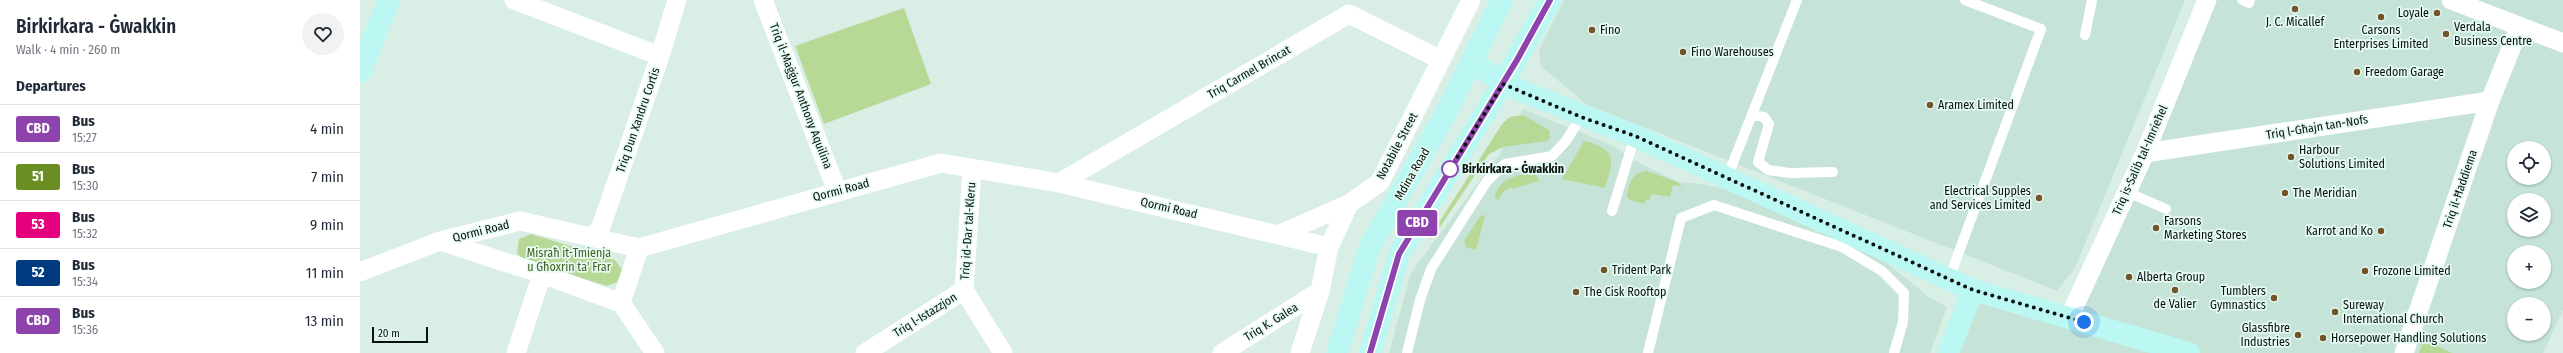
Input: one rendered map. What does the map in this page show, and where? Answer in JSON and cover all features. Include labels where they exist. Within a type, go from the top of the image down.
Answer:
[{"type":"main road","points":[[360,72],[389,0]]},
{"type":"main road","name":"Mdina Road","points":[[1337,353],[1370,246],[1446,113],[1502,0]]},
{"type":"main road","points":[[1370,353],[1399,254],[1503,84],[1550,0]]},
{"type":"main road","points":[[1472,63],[1503,84],[1581,117],[1635,136],[1973,290],[2189,353]]},
{"type":"main road","points":[[1948,353],[1973,290]]},
{"type":"street","name":"Triq Dun Xandru Cortis","points":[[593,237],[601,227],[660,56],[677,0]]},
{"type":"street","name":"Triq il-Maġġur Anthony Aquilina","points":[[764,0],[837,191]]},
{"type":"street","name":"Notabile Street","points":[[1300,353],[1320,291],[1329,247],[1349,204],[1380,182],[1471,0]]},
{"type":"street","name":"Triq is-Salib tal-Imrieħel","points":[[2069,318],[2145,153],[2207,0]]},
{"type":"street","points":[[2451,0],[2563,43]]},
{"type":"street","points":[[523,2],[660,56]]},
{"type":"street","name":"Triq Carmel Brincat","points":[[1059,183],[1349,14],[1442,60]]},
{"type":"street","name":"Triq il-Ħaddiema","points":[[2404,353],[2490,101],[2520,26]]},
{"type":"street","name":"Triq l-Għajn tan-Nofs","points":[[2145,153],[2490,101]]},
{"type":"street","name":"Qormi Road","points":[[360,272],[440,241],[520,221],[639,248],[837,191],[942,163],[1059,183],[1280,234],[1329,247]]},
{"type":"street","name":"Triq id-Dar tal-Kleru","points":[[972,169],[964,290],[1003,353]]},
{"type":"street","points":[[1280,234],[1349,204]]},
{"type":"street","points":[[440,241],[542,274],[621,303],[655,353]]},
{"type":"street","points":[[621,303],[639,248]]},
{"type":"street","points":[[516,353],[542,274]]},
{"type":"street","name":"Triq l-Istazzjon","points":[[865,353],[964,290]]},
{"type":"street","name":"Triq K. Galea","points":[[1222,353],[1320,291]]},
{"type":"lane","points":[[1727,178],[1797,0]]},
{"type":"lane","points":[[1949,279],[2041,29],[1965,0]]},
{"type":"lane","points":[[2086,35],[2092,0]]},
{"type":"lane","points":[[2242,0],[2249,3],[2250,0]]},
{"type":"lane","points":[[1752,115],[1764,117],[1769,124],[1758,162],[1768,170],[1790,172],[1833,172]]},
{"type":"lane","points":[[1407,353],[1420,300],[1431,269],[1487,181],[1505,164],[1552,156],[1566,141],[1581,117]]},
{"type":"lane","points":[[1612,211],[1635,136]]},
{"type":"lane","points":[[2127,192],[2166,209]]},
{"type":"lane","points":[[1648,353],[1681,218],[1714,205],[1842,246],[1882,271],[1904,293],[1903,322],[1894,353]]},
{"type":"shaded area","points":[[1564,0],[2185,0],[2075,268],[2057,291],[1586,104],[1541,66],[1539,50]]},
{"type":"shaded area","points":[[2215,0],[2563,0],[2563,310],[2551,336],[2551,297],[2507,297],[2507,341],[2549,341],[2543,353],[1959,353],[1979,301],[2075,328]]},
{"type":"shaded area","points":[[1523,109],[1614,146],[1630,158],[1677,182],[1701,184],[1725,189],[1855,235],[1853,236],[1930,298],[1947,307],[1930,353],[1389,353],[1411,273],[1499,155]]},
{"type":"green space","points":[[904,8],[931,84],[824,124],[795,46]]},
{"type":"green space","points":[[1523,115],[1549,130],[1550,138],[1547,141],[1503,147],[1489,154],[1432,239],[1429,238],[1502,124],[1510,117]]},
{"type":"green space","points":[[1584,141],[1599,146],[1609,154],[1611,164],[1605,188],[1562,179]]},
{"type":"green space","points":[[1646,171],[1678,182],[1682,187],[1673,185],[1670,197],[1652,194],[1649,200],[1646,199],[1645,204],[1630,200],[1627,197],[1628,188],[1632,180],[1637,174]]},
{"type":"green space","points":[[1535,173],[1539,181],[1512,189],[1511,187],[1503,192],[1498,200],[1495,198],[1500,186],[1510,178]]},
{"type":"green space","points":[[1481,215],[1485,216],[1476,250],[1466,247],[1464,241]]},
{"type":"green space","name":"Misraħ it-Tmienja u Għoxrin ta' Frar","points":[[531,234],[615,260],[622,270],[617,282],[607,286],[523,260],[517,253],[519,239]]},
{"type":"green space","points":[[2424,340],[2452,353],[2419,353]]},
{"type":"bus line","name":"CBD","points":[[1370,353],[1399,254],[1443,179],[1503,84],[1535,30],[1550,0]]},
{"type":"place","name":"J. C. Micallef","points":[[2295,9]]},
{"type":"place","name":"Loyale","points":[[2437,13]]},
{"type":"place","name":"Carsons Enterprises Limited","points":[[2381,17]]},
{"type":"place","name":"Fino","points":[[1592,30]]},
{"type":"place","name":"Verdala Business Centre","points":[[2446,34]]},
{"type":"place","name":"Fino Warehouses","points":[[1683,52]]},
{"type":"place","name":"Freedom Garage","points":[[2357,72]]},
{"type":"place","name":"Aramex Limited","points":[[1930,105]]},
{"type":"place","name":"Harbour Solutions Limited","points":[[2291,157]]},
{"type":"place","name":"Birkirkara - Ġwakkin","points":[[1450,169]]},
{"type":"place","name":"The Meridian","points":[[2285,193]]},
{"type":"place","name":"Electrical Supples and Services Limited","points":[[2039,198]]},
{"type":"place","name":"Farsons Marketing Stores","points":[[2156,228]]},
{"type":"place","name":"Karrot and Ko","points":[[2381,231]]},
{"type":"place","name":"Trident Park","points":[[1604,270]]},
{"type":"place","name":"Frozone Limited","points":[[2365,271]]},
{"type":"place","name":"Alberta Group","points":[[2129,277]]},
{"type":"place","name":"de Valier","points":[[2175,290]]},
{"type":"place","name":"The Cisk Rooftop","points":[[1576,292]]},
{"type":"place","name":"Tumblers Gymnastics","points":[[2274,298]]},
{"type":"place","name":"Sureway International Church","points":[[2335,312]]},
{"type":"place","name":"Glassfibre Industries","points":[[2298,335]]},
{"type":"place","name":"Horsepower Handling Solutions","points":[[2323,338]]},
{"type":"route","points":[[1450,169],[1503,84],[1581,117],[1635,136],[1973,290],[2084,322]]}]
